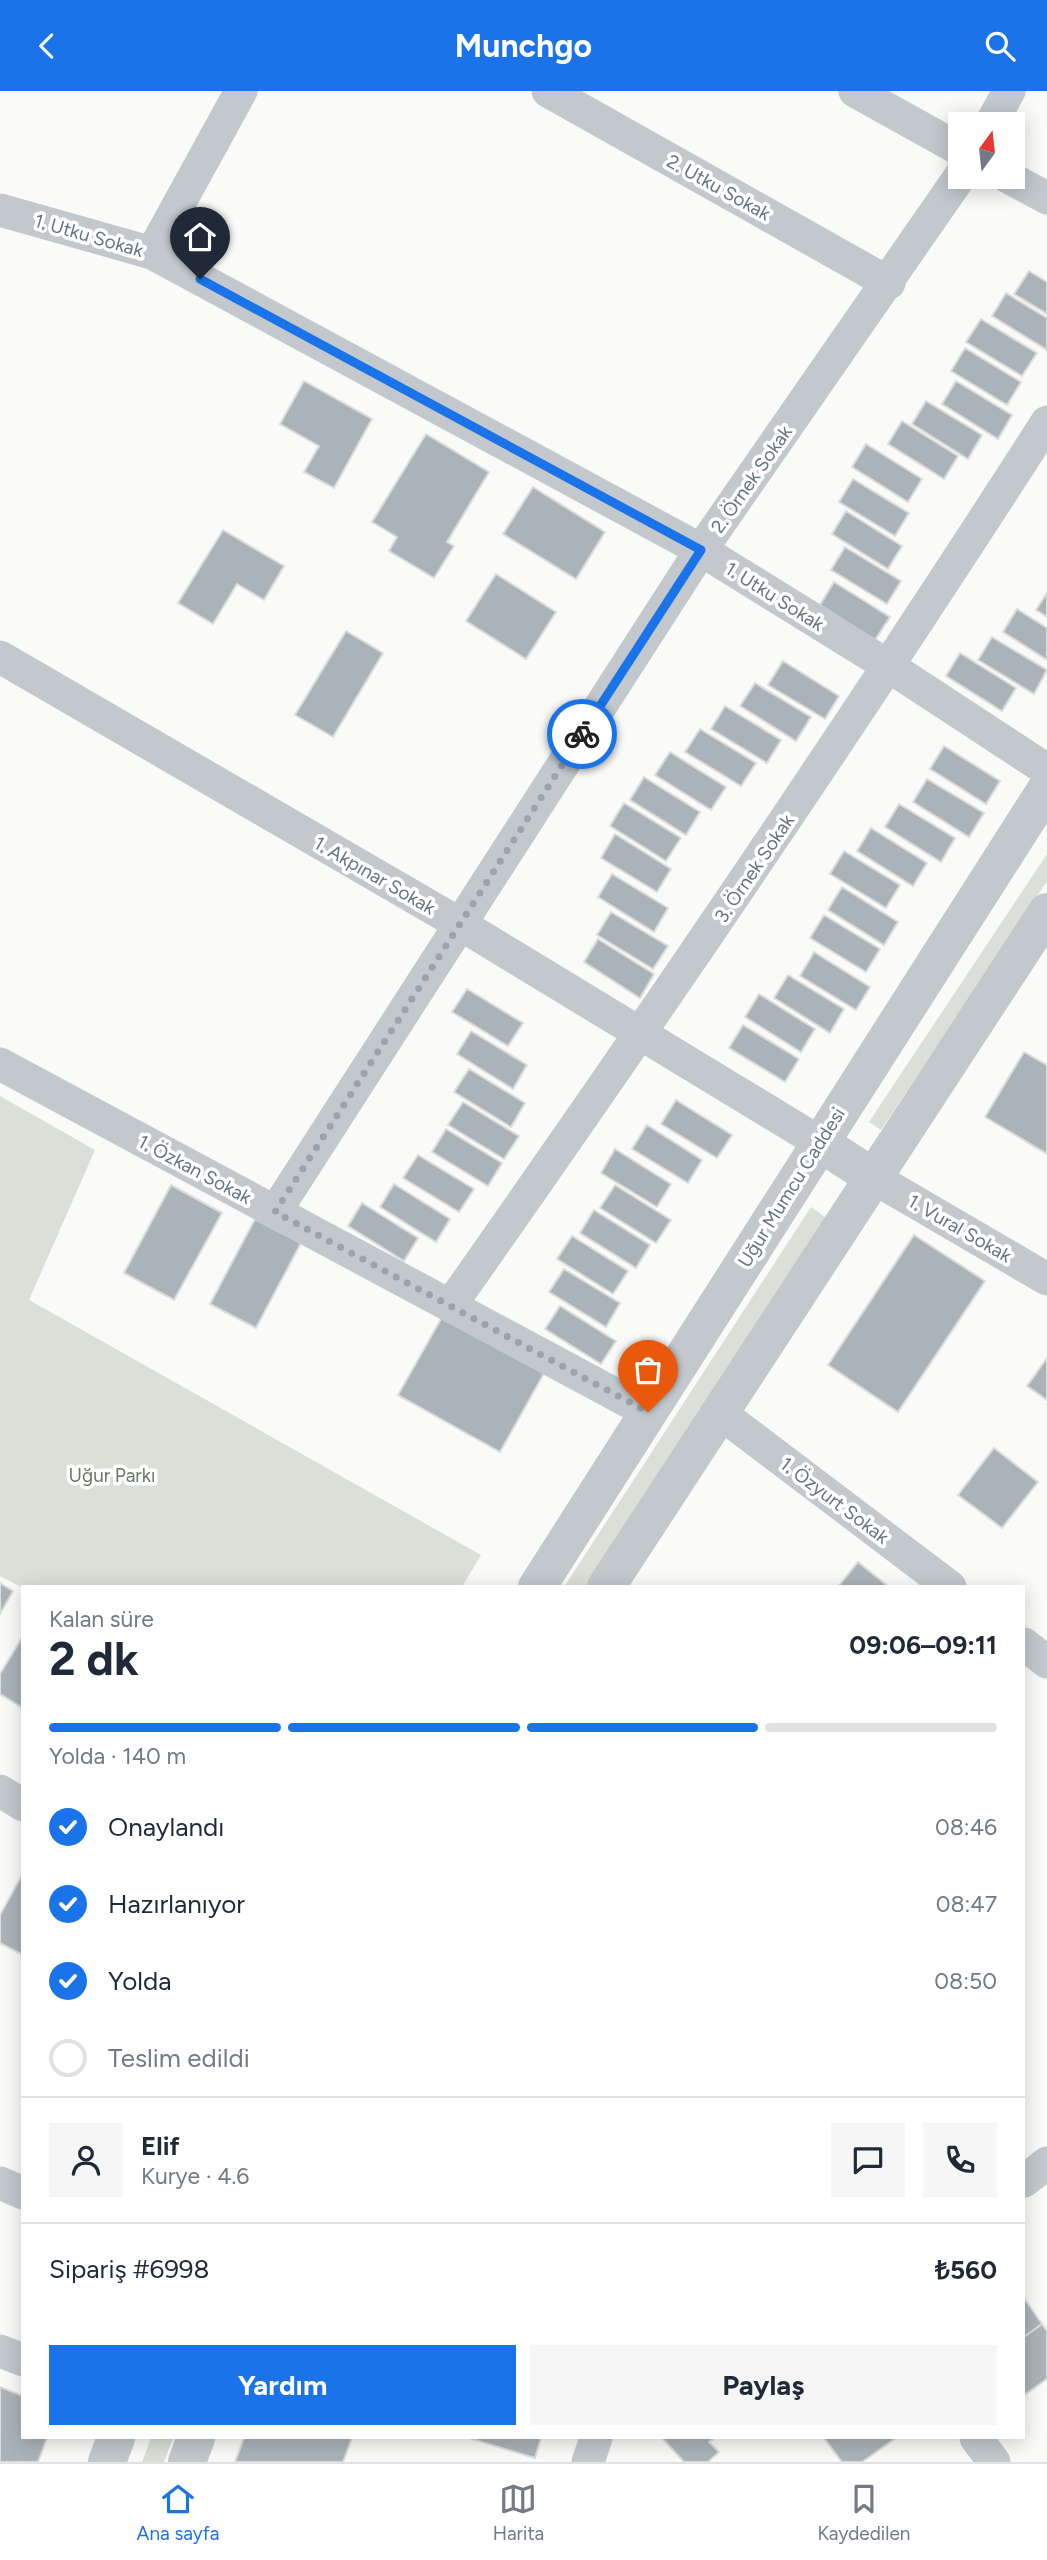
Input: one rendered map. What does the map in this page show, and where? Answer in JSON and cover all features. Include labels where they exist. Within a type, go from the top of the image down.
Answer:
[{"type":"street","points":[[152,253],[241,91]]},
{"type":"street","name":"2. Utku Sokak","points":[[548,91],[889,283]]},
{"type":"street","points":[[855,91],[948,143]]},
{"type":"street","points":[[998,112],[1009,91]]},
{"type":"street","points":[[1026,187],[1047,198]]},
{"type":"street","name":"2. Örnek Sokak","points":[[275,1212],[701,550],[889,283],[952,189]]},
{"type":"street","name":"1. Utku Sokak","points":[[0,209],[152,253],[701,550],[890,667],[1047,770]]},
{"type":"street","name":"3. Örnek Sokak","points":[[450,1306],[642,1034],[890,667],[1047,422]]},
{"type":"street","name":"1. Akpınar Sokak","points":[[0,657],[460,924],[819,1142]]},
{"type":"street","name":"Uğur Mumcu Caddesi","points":[[538,1585],[1047,788]]},
{"type":"street","points":[[607,1585],[1047,912]]},
{"type":"street","name":"1. Özkan Sokak","points":[[0,1064],[648,1412]]},
{"type":"street","points":[[819,1142],[874,1178]]},
{"type":"street","name":"1. Vural Sokak","points":[[874,1178],[1047,1279]]},
{"type":"street","name":"1. Özyurt Sokak","points":[[720,1413],[947,1585]]},
{"type":"street","points":[[1025,1645],[1047,1662]]},
{"type":"street","points":[[0,1791],[21,1804]]},
{"type":"street","points":[[1025,2180],[1047,2163]]},
{"type":"street","points":[[0,2183],[21,2192]]},
{"type":"street","points":[[0,2351],[21,2359]]},
{"type":"street","points":[[107,2462],[116,2439]]},
{"type":"street","points":[[187,2462],[196,2439]]},
{"type":"street","points":[[977,2439],[994,2462]]},
{"type":"green space","points":[[1047,854],[1047,881],[881,1130],[869,1122]]},
{"type":"green space","name":"Uğur Parkı","points":[[0,1096],[95,1150],[29,1300],[481,1555],[463,1585],[21,1587],[0,1576]]},
{"type":"green space","points":[[811,1207],[828,1219],[590,1585],[565,1585]]},
{"type":"green space","points":[[151,2439],[173,2439],[164,2462],[142,2462]]},
{"type":"building","points":[[1029,271],[1047,282],[1047,314],[1014,294]]},
{"type":"building","points":[[1006,293],[1047,318],[1047,350],[992,316]]},
{"type":"building","points":[[981,319],[1037,353],[1022,376],[966,342]]},
{"type":"building","points":[[965,348],[1021,382],[1007,405],[951,371]]},
{"type":"building","points":[[304,381],[372,419],[334,488],[304,472],[319,446],[280,424]]},
{"type":"building","points":[[956,381],[1012,415],[998,439],[942,404]]},
{"type":"building","points":[[926,401],[982,435],[968,459],[912,424]]},
{"type":"building","points":[[902,421],[958,456],[944,479],[888,444]]},
{"type":"building","points":[[426,434],[489,472],[447,542],[454,546],[434,578],[389,551],[397,537],[372,522]]},
{"type":"building","points":[[866,444],[922,479],[908,502],[852,467]]},
{"type":"building","points":[[853,479],[909,513],[895,536],[839,502]]},
{"type":"building","points":[[533,487],[605,532],[576,579],[503,534]]},
{"type":"building","points":[[846,511],[902,546],[888,569],[832,534]]},
{"type":"building","points":[[223,530],[284,566],[264,600],[237,584],[213,624],[178,603]]},
{"type":"building","points":[[845,547],[901,581],[887,604],[831,570]]},
{"type":"building","points":[[496,574],[556,612],[526,659],[466,621]]},
{"type":"building","points":[[834,582],[890,617],[875,640],[820,605]]},
{"type":"building","points":[[1047,593],[1047,617],[1036,610]]},
{"type":"building","points":[[1017,609],[1047,628],[1047,660],[1003,632]]},
{"type":"building","points":[[346,631],[383,653],[333,737],[295,715]]},
{"type":"building","points":[[992,637],[1047,670],[1034,694],[978,660]]},
{"type":"building","points":[[960,653],[1016,688],[1002,711],[946,676]]},
{"type":"building","points":[[783,661],[839,696],[825,719],[768,685]]},
{"type":"building","points":[[755,683],[811,717],[796,741],[740,706]]},
{"type":"building","points":[[725,706],[781,740],[767,763],[711,729]]},
{"type":"building","points":[[700,729],[756,763],[741,786],[685,752]]},
{"type":"building","points":[[944,746],[1000,781],[986,804],[930,769]]},
{"type":"building","points":[[670,752],[726,787],[711,810],[655,775]]},
{"type":"building","points":[[644,777],[700,812],[686,835],[630,800]]},
{"type":"building","points":[[927,779],[984,813],[969,837],[913,802]]},
{"type":"building","points":[[624,803],[681,838],[666,861],[610,826]]},
{"type":"building","points":[[899,804],[955,838],[941,862],[885,827]]},
{"type":"building","points":[[871,828],[927,863],[913,886],[857,851]]},
{"type":"building","points":[[615,834],[671,869],[657,892],[601,858]]},
{"type":"building","points":[[844,851],[900,885],[886,908],[830,874]]},
{"type":"building","points":[[612,874],[668,908],[654,932],[598,897]]},
{"type":"building","points":[[842,887],[898,922],[884,945],[828,910]]},
{"type":"building","points":[[611,912],[668,946],[653,969],[597,935]]},
{"type":"building","points":[[824,915],[880,949],[866,972],[810,938]]},
{"type":"building","points":[[598,939],[654,974],[640,998],[584,962]]},
{"type":"building","points":[[814,952],[870,987],[856,1010],[800,976]]},
{"type":"building","points":[[788,975],[844,1009],[830,1033],[774,998]]},
{"type":"building","points":[[467,989],[523,1023],[508,1046],[452,1012]]},
{"type":"building","points":[[759,994],[815,1029],[801,1052],[745,1017]]},
{"type":"building","points":[[743,1025],[799,1059],[785,1082],[729,1048]]},
{"type":"building","points":[[471,1031],[527,1065],[513,1089],[457,1054]]},
{"type":"building","points":[[1024,1052],[1047,1065],[1047,1154],[985,1117]]},
{"type":"building","points":[[469,1069],[525,1103],[511,1127],[454,1092]]},
{"type":"building","points":[[676,1100],[732,1135],[717,1158],[661,1124]]},
{"type":"building","points":[[463,1102],[519,1136],[504,1159],[448,1125]]},
{"type":"building","points":[[647,1125],[702,1160],[688,1183],[632,1149]]},
{"type":"building","points":[[446,1129],[502,1163],[488,1186],[432,1152]]},
{"type":"building","points":[[615,1149],[671,1184],[657,1207],[601,1173]]},
{"type":"building","points":[[418,1155],[474,1189],[459,1212],[403,1178]]},
{"type":"building","points":[[394,1184],[450,1219],[436,1242],[380,1207]]},
{"type":"building","points":[[171,1185],[222,1213],[174,1300],[124,1273]]},
{"type":"building","points":[[615,1185],[671,1220],[656,1243],[600,1208]]},
{"type":"building","points":[[362,1203],[418,1238],[404,1261],[348,1226]]},
{"type":"building","points":[[594,1210],[650,1245],[636,1268],[580,1233]]},
{"type":"building","points":[[255,1219],[301,1243],[256,1328],[210,1304]]},
{"type":"building","points":[[914,1235],[985,1281],[898,1412],[828,1365]]},
{"type":"building","points":[[572,1236],[628,1271],[613,1294],[557,1259]]},
{"type":"building","points":[[564,1269],[620,1303],[606,1327],[549,1292]]},
{"type":"building","points":[[560,1306],[616,1341],[601,1364],[545,1329]]},
{"type":"building","points":[[445,1312],[547,1368],[500,1452],[398,1395]]},
{"type":"building","points":[[1047,1358],[1047,1400],[1027,1386]]},
{"type":"building","points":[[994,1448],[1038,1482],[1002,1528],[958,1495]]},
{"type":"building","points":[[858,1562],[887,1585],[840,1585]]},
{"type":"building","points":[[0,1583],[13,1591],[0,1614]]},
{"type":"building","points":[[21,1639],[21,1707],[0,1694],[0,1674]]},
{"type":"building","points":[[21,1877],[21,1954],[0,1943],[0,1915]]},
{"type":"building","points":[[1025,2299],[1042,2324],[1025,2336]]},
{"type":"building","points":[[1042,2324],[1047,2331],[1047,2379],[1025,2394],[1025,2336]]},
{"type":"building","points":[[0,2387],[21,2395],[21,2439],[47,2439],[38,2462],[0,2462]]},
{"type":"building","points":[[244,2439],[352,2439],[343,2462],[235,2462]]},
{"type":"building","points":[[472,2439],[541,2439],[535,2458]]},
{"type":"building","points":[[663,2439],[714,2439],[709,2442],[719,2452],[708,2462],[684,2462]]},
{"type":"building","points":[[825,2439],[895,2439],[862,2462],[842,2462]]},
{"type":"way so far","points":[[582,734],[275,1212],[648,1412]]},
{"type":"route","points":[[200,279],[701,550],[582,734]]}]
